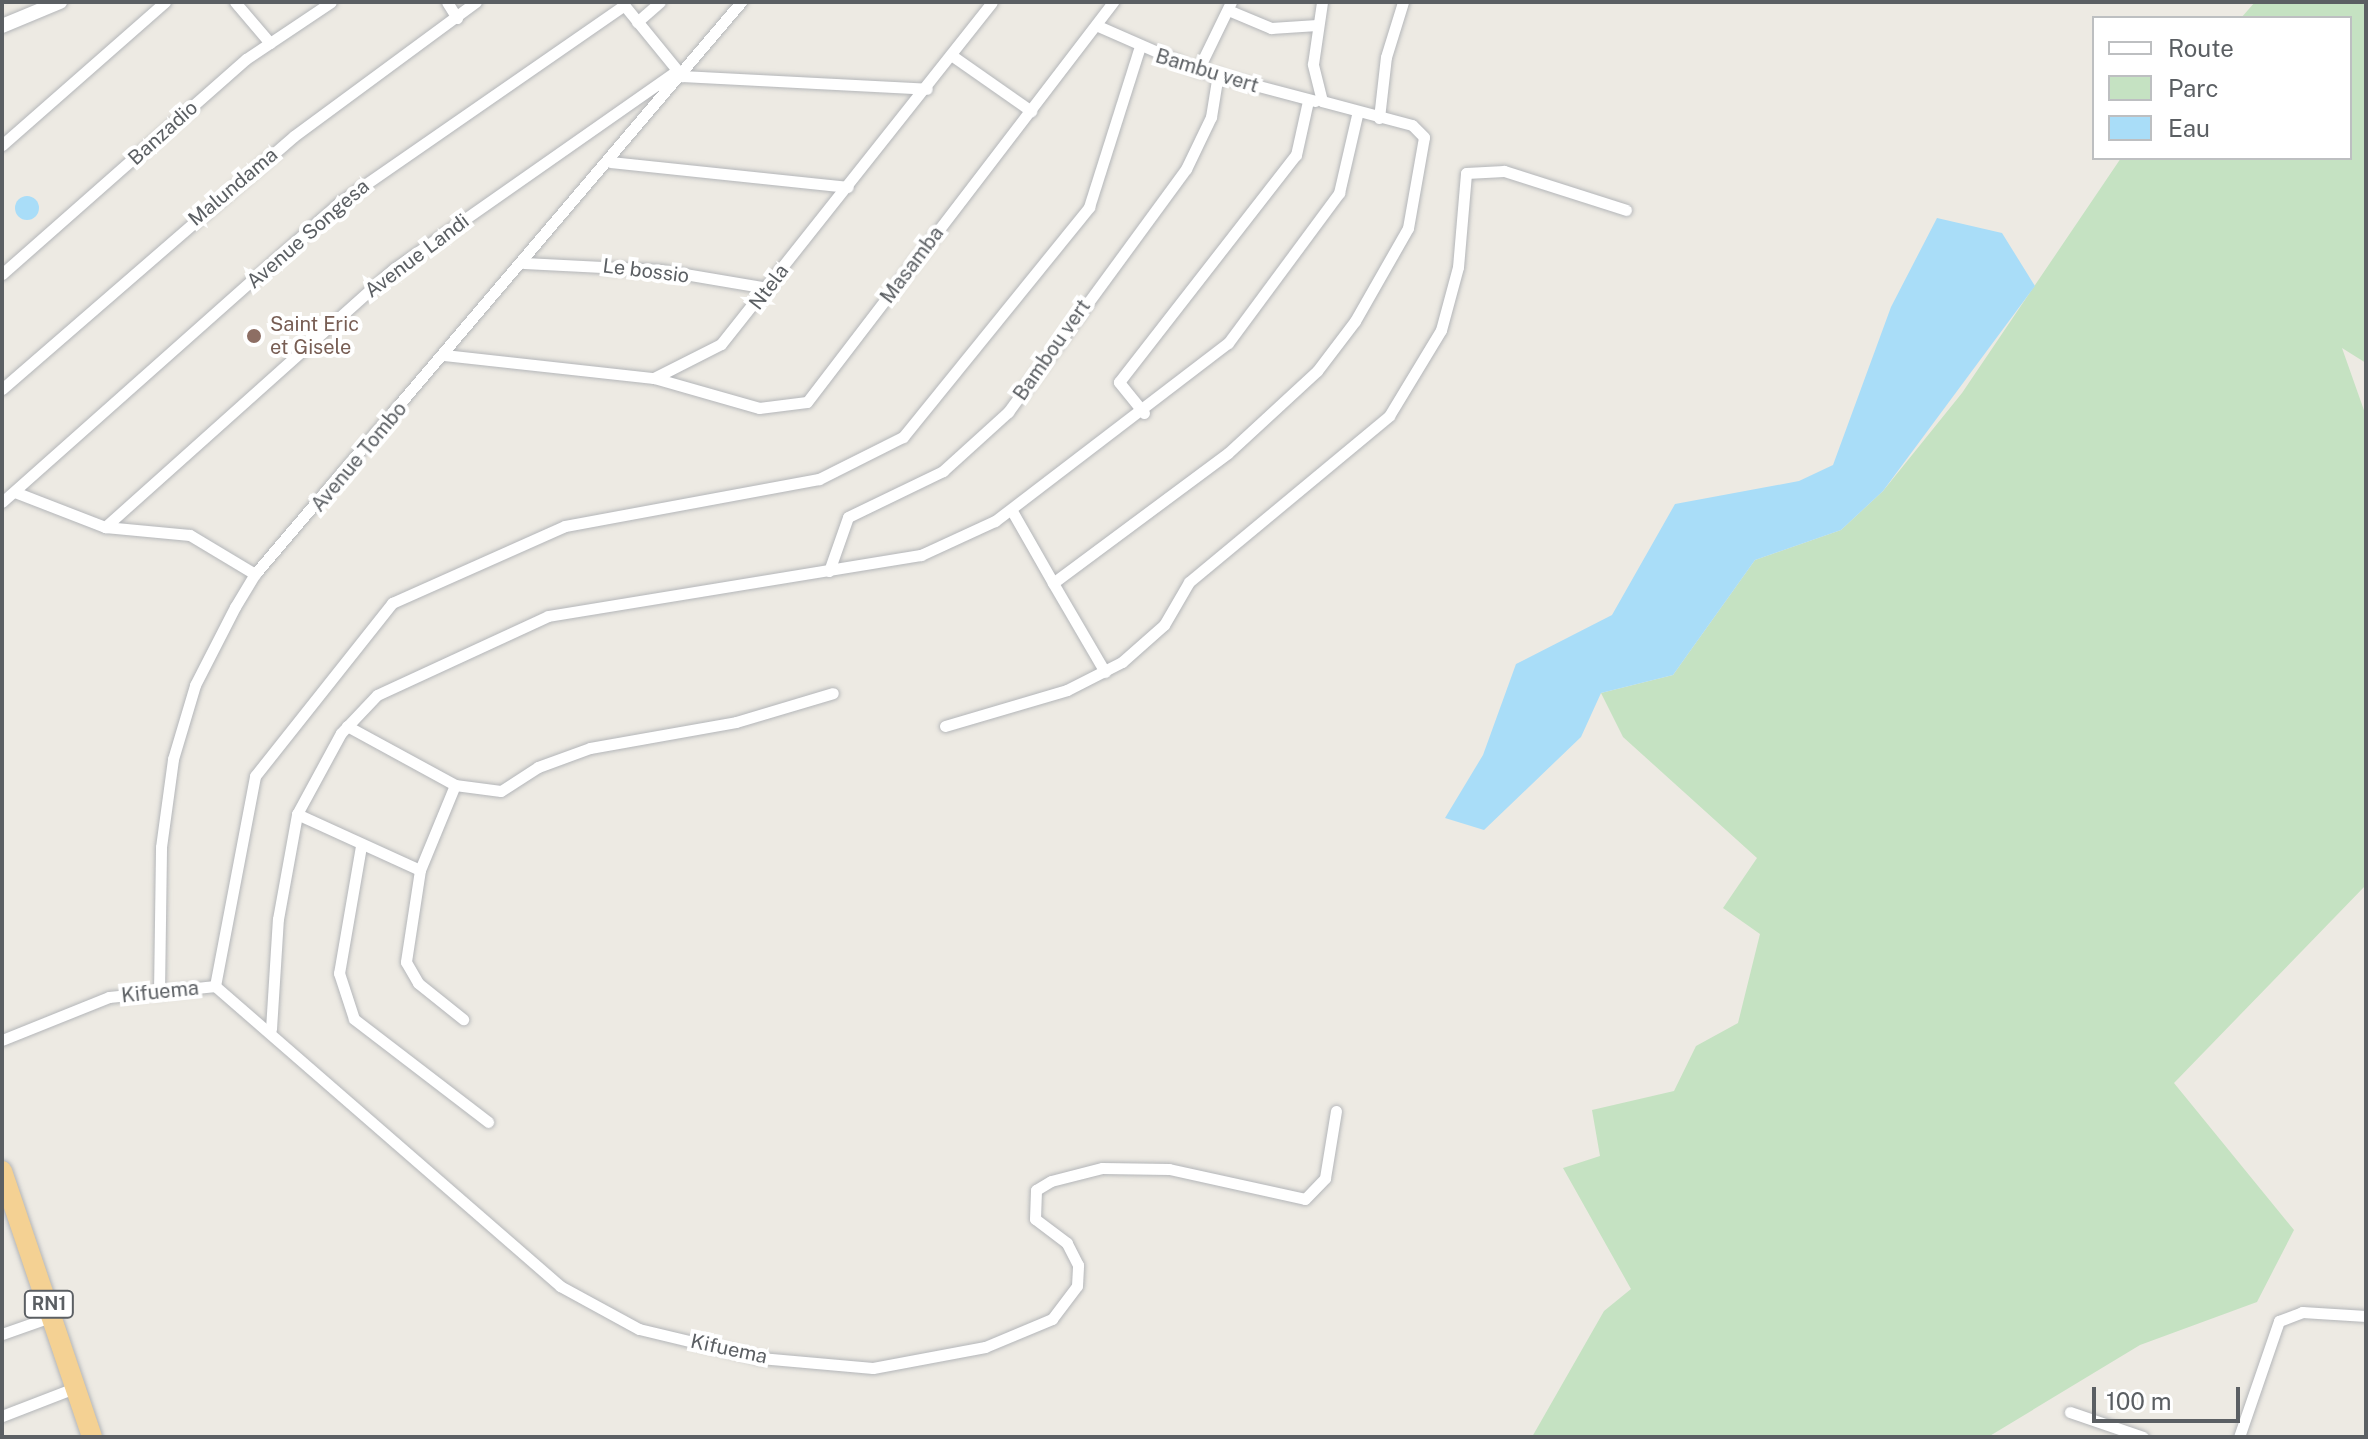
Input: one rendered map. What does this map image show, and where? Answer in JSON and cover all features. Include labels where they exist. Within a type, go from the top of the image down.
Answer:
[{"type":"highway","name":"RN1","points":[[2,1171],[92,1437]]},
{"type":"street","points":[[2,26],[60,2]]},
{"type":"street","points":[[2,145],[165,2]]},
{"type":"street","points":[[235,2],[270,43]]},
{"type":"street","name":"Banzadio","points":[[2,274],[270,43],[331,2]]},
{"type":"street","points":[[447,2],[457,18]]},
{"type":"street","name":"Malundama","points":[[2,389],[282,146],[379,68],[457,18],[476,2]]},
{"type":"street","points":[[660,2],[637,22],[679,73],[927,89]]},
{"type":"street","name":"Avenue Tombo","points":[[159,993],[161,847],[173,759],[195,685],[255,574],[611,162],[679,73],[741,2]]},
{"type":"street","name":"Ntela","points":[[654,378],[721,344],[927,89],[992,2]]},
{"type":"street","name":"Masamba","points":[[654,378],[759,408],[807,402],[1098,26],[1113,2]]},
{"type":"street","points":[[1053,583],[1228,453],[1340,345],[1408,228],[1424,137],[1412,125],[1357,115],[1322,101],[1313,64],[1322,2]]},
{"type":"street","points":[[1379,118],[1386,57],[1403,2]]},
{"type":"street","name":"Avenue Songesa","points":[[2,502],[340,202],[624,5],[637,22]]},
{"type":"street","points":[[1198,70],[1229,6],[1258,26],[1317,25]]},
{"type":"street","name":"Bambu vert","points":[[1098,26],[1139,49],[1198,70],[1308,101],[1322,101]]},
{"type":"street","points":[[215,986],[255,776],[392,603],[565,526],[819,479],[903,437],[1089,207],[1139,49]]},
{"type":"street","points":[[951,55],[1031,111]]},
{"type":"street","name":"Avenue Landi","points":[[105,527],[395,268],[679,73]]},
{"type":"street","name":"Bambou vert","points":[[829,571],[848,517],[943,471],[1008,412],[1186,169],[1211,117],[1218,74]]},
{"type":"street","points":[[1144,413],[1119,382],[1296,155],[1308,101]]},
{"type":"street","points":[[271,1029],[278,919],[297,814],[347,726],[411,676],[548,616],[829,571],[939,549],[1012,511],[1144,413],[1228,343],[1339,193],[1357,115]]},
{"type":"street","points":[[611,162],[848,187]]},
{"type":"street","points":[[945,726],[1105,672],[1164,625],[1189,582],[1389,416],[1441,330],[1458,267],[1466,173],[1504,171],[1626,210]]},
{"type":"street","name":"Le bossio","points":[[524,263],[661,270],[767,288]]},
{"type":"street","points":[[444,355],[654,378]]},
{"type":"street","points":[[15,492],[105,527],[190,535],[255,574]]},
{"type":"street","points":[[1012,511],[1105,672]]},
{"type":"street","points":[[347,726],[455,785],[501,791],[538,767],[590,748],[736,722],[833,693]]},
{"type":"street","points":[[455,785],[420,870],[406,962],[418,983],[463,1019]]},
{"type":"street","points":[[297,814],[361,846],[420,870]]},
{"type":"street","points":[[361,846],[339,973],[354,1019],[488,1122]]},
{"type":"street","name":"Kifuema","points":[[2,1040],[76,1007],[215,986],[271,1029],[560,1286],[639,1329],[760,1358],[873,1368],[985,1347],[1052,1319],[1077,1286],[1078,1265],[1067,1243],[1035,1219],[1036,1190],[1051,1181],[1102,1168],[1169,1169],[1305,1199],[1325,1178],[1336,1111]]},
{"type":"street","points":[[2239,1437],[2279,1321],[2302,1312],[2366,1316]]},
{"type":"street","points":[[2,1334],[53,1316]]},
{"type":"street","points":[[2,1416],[77,1387]]},
{"type":"street","points":[[2070,1412],[2143,1437]]},
{"type":"green space","points":[[2255,2],[2366,2],[2366,363],[2342,348],[2366,416],[2366,885],[2174,1083],[2294,1230],[2257,1302],[2140,1345],[1988,1437],[1532,1437],[1604,1311],[1631,1289],[1563,1168],[1600,1156],[1592,1110],[1674,1091],[1696,1046],[1738,1023],[1760,934],[1723,908],[1757,858],[1623,737],[1601,693],[1673,675],[1755,560],[1841,530],[1883,491],[1962,393],[2120,160],[2352,160],[2352,16],[2243,16]]},
{"type":"water","points":[[27,196],[35,200],[39,208],[35,216],[27,220],[19,216],[15,208],[19,200]]},
{"type":"water","points":[[1937,218],[2002,233],[2035,286],[1883,491],[1841,530],[1755,560],[1673,675],[1601,693],[1581,737],[1484,830],[1445,818],[1483,755],[1516,664],[1612,615],[1675,504],[1799,481],[1833,465],[1891,307]]},
{"type":"place","name":"Saint Eric et Gisele","points":[[254,336]]}]
